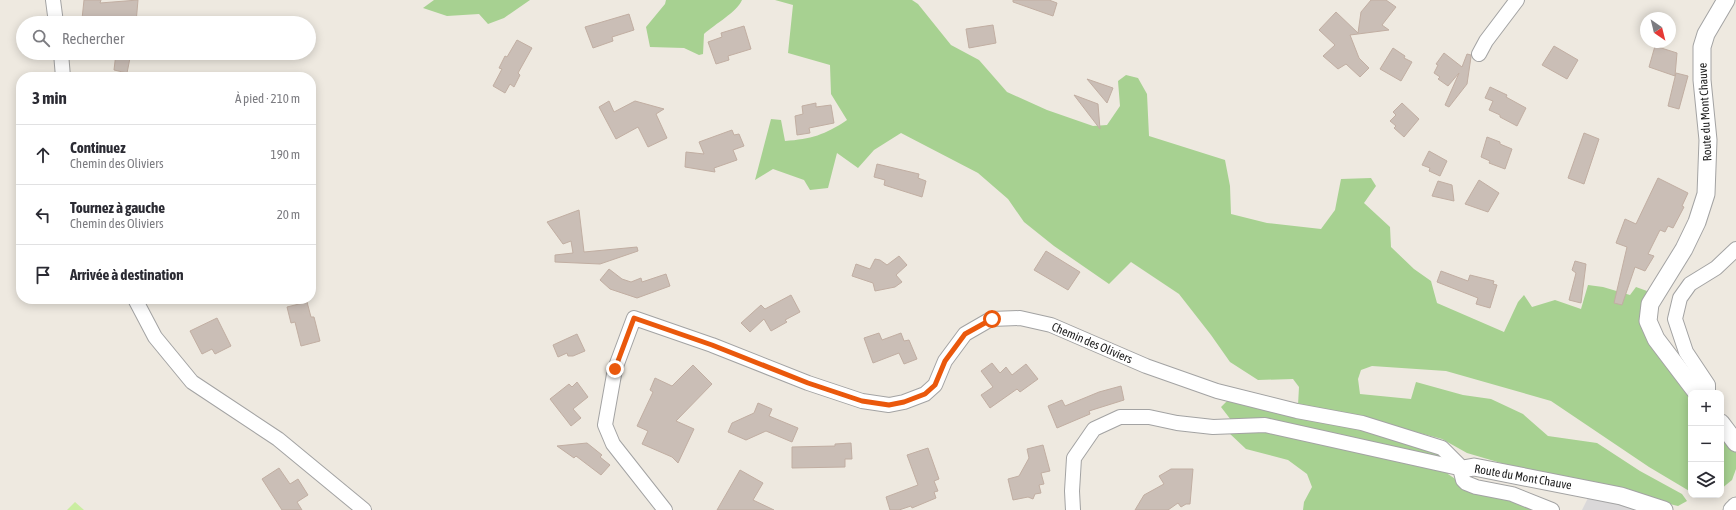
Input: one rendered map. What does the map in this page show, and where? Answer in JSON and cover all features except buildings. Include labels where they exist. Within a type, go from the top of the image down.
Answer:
[{"type":"street","points":[[53,0],[55,16]]},
{"type":"street","points":[[1480,54],[1486,41],[1517,0]]},
{"type":"street","name":"Route du Mont Chauve","points":[[1694,390],[1656,339],[1648,321],[1650,304],[1684,249],[1697,222],[1706,194],[1708,140],[1702,80],[1702,47],[1706,34],[1726,0]]},
{"type":"street","points":[[62,60],[63,72]]},
{"type":"street","points":[[1708,390],[1708,385],[1686,352],[1675,319],[1680,298],[1690,284],[1716,268],[1736,248]]},
{"type":"street","points":[[138,304],[155,338],[192,382],[278,439],[360,507]]},
{"type":"street","name":"Chemin des Oliviers","points":[[665,510],[613,444],[605,426],[615,369],[634,318],[712,345],[808,383],[862,401],[889,405],[904,402],[925,394],[935,385],[945,361],[965,334],[992,319],[1020,318],[1051,324],[1146,366],[1217,392],[1297,411],[1362,423],[1442,448],[1463,469]]},
{"type":"street","points":[[1073,510],[1072,491],[1074,458],[1094,429],[1120,417],[1149,417],[1177,424],[1213,427],[1265,425],[1463,469]]},
{"type":"street","points":[[1724,426],[1736,443]]},
{"type":"street","name":"Route du Mont Chauve","points":[[1552,510],[1512,494],[1476,487],[1466,483],[1461,476],[1461,472],[1463,469],[1474,467],[1566,484],[1621,496],[1664,510]]},
{"type":"street","points":[[1732,510],[1736,506]]},
{"type":"shaded area","points":[[1588,498],[1617,504],[1639,510],[1582,510]]},
{"type":"green space","points":[[434,0],[530,0],[504,18],[488,24],[479,14],[447,16],[423,8]]},
{"type":"green space","points":[[666,0],[742,0],[736,9],[704,34],[703,54],[699,55],[684,48],[650,47],[646,27],[665,4]]},
{"type":"green space","points":[[775,0],[912,0],[918,4],[951,45],[979,60],[1007,92],[1047,110],[1093,126],[1107,125],[1120,106],[1118,81],[1126,75],[1138,78],[1147,94],[1149,136],[1225,160],[1230,186],[1231,214],[1267,223],[1321,229],[1335,210],[1341,179],[1371,178],[1376,186],[1364,203],[1390,227],[1391,247],[1414,269],[1431,281],[1437,303],[1504,332],[1518,302],[1524,295],[1532,307],[1555,300],[1581,309],[1588,285],[1603,287],[1630,295],[1636,287],[1647,291],[1645,300],[1690,390],[1688,390],[1688,490],[1649,467],[1551,401],[1446,371],[1372,366],[1361,370],[1358,379],[1360,394],[1411,399],[1416,382],[1463,395],[1491,399],[1523,414],[1548,436],[1597,443],[1640,471],[1682,494],[1687,501],[1678,506],[1518,468],[1467,453],[1442,439],[1356,416],[1298,405],[1299,387],[1293,379],[1258,380],[1230,362],[1179,294],[1131,262],[1109,284],[1054,246],[1024,222],[1008,199],[978,173],[901,133],[874,150],[858,168],[837,153],[828,188],[810,190],[804,180],[773,169],[755,180],[771,119],[781,120],[785,141],[803,139],[825,133],[847,120],[831,94],[830,65],[788,53],[793,5]]},
{"type":"green space","points":[[1228,400],[1370,430],[1443,453],[1448,474],[1464,485],[1545,510],[1303,510],[1304,502],[1312,487],[1307,474],[1288,460],[1246,449],[1228,432],[1231,420],[1221,407]]},
{"type":"green space","points":[[1724,434],[1736,452],[1736,469],[1732,480],[1724,487]]},
{"type":"green space","points":[[75,502],[84,510],[67,510]]},
{"type":"route","points":[[615,369],[634,318],[712,345],[808,383],[862,401],[889,405],[904,402],[925,394],[935,385],[945,361],[965,334],[992,319]]}]
